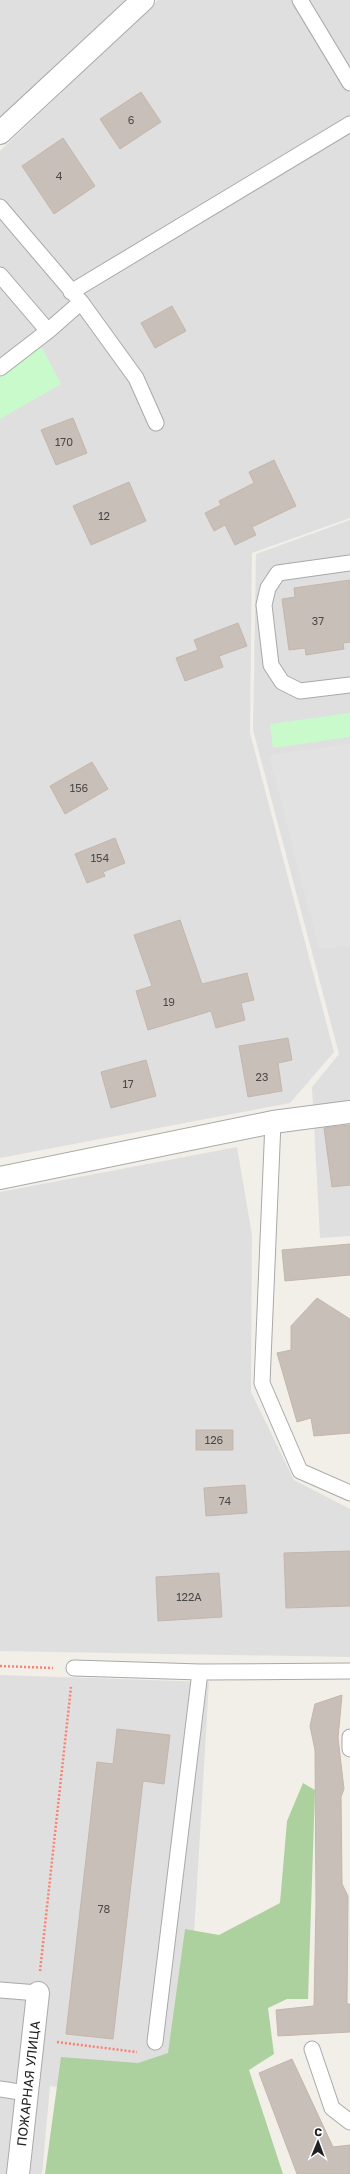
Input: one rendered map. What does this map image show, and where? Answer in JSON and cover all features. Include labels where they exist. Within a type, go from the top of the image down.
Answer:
[{"type":"street","points":[[0,133],[143,0]]},
{"type":"street","points":[[0,1178],[273,1122],[350,1112]]},
{"type":"street","name":"ПОЖАРНАЯ УЛИЦА","points":[[18,2174],[38,1993]]},
{"type":"lane","points":[[300,0],[350,83]]},
{"type":"lane","points":[[0,368],[48,331],[76,297],[350,124]]},
{"type":"lane","points":[[0,207],[76,297],[136,378],[156,422]]},
{"type":"lane","points":[[0,275],[48,331]]},
{"type":"lane","points":[[350,563],[278,573],[268,588],[264,605],[271,665],[282,682],[300,691],[350,685]]},
{"type":"lane","points":[[273,1122],[262,1383],[300,1471],[350,1493]]},
{"type":"lane","points":[[74,1668],[200,1672],[350,1671]]},
{"type":"lane","points":[[155,2042],[200,1672]]},
{"type":"lane","points":[[350,1737],[350,1749]]},
{"type":"lane","points":[[0,1990],[38,1993]]},
{"type":"lane","points":[[312,2049],[332,2108],[350,2122]]},
{"type":"lane","points":[[0,2089],[26,2093]]},
{"type":"path","points":[[0,1666],[74,1668],[38,1993]]},
{"type":"path","points":[[33,2039],[139,2052],[155,2042]]},
{"type":"shaded area","points":[[0,0],[128,0],[0,119]]},
{"type":"shaded area","points":[[158,0],[350,0],[350,518],[252,553],[250,733],[334,1052],[290,1103],[0,1158],[0,151]]},
{"type":"shaded area","points":[[350,520],[350,1236],[320,1238],[312,1087],[339,1054],[253,730],[256,554]]},
{"type":"shaded area","points":[[350,744],[350,946],[319,949],[269,755]]},
{"type":"shaded area","points":[[237,1147],[252,1235],[251,1392],[294,1480],[350,1509],[350,1657],[0,1651],[0,1192]]},
{"type":"shaded area","points":[[0,1675],[209,1682],[184,2103],[50,2086],[42,2174],[0,2174]]},
{"type":"green space","points":[[39,342],[61,384],[0,419],[0,373]]},
{"type":"green space","points":[[350,713],[350,737],[273,748],[270,724]]},
{"type":"green space","points":[[303,1783],[315,1790],[308,1999],[287,1999],[268,2008],[274,2054],[249,2070],[283,2174],[45,2174],[61,2057],[138,2063],[168,2053],[185,1929],[219,1935],[280,1903],[287,1821]]},
{"type":"building","points":[[141,92],[161,122],[120,149],[100,119]]},
{"type":"building","points":[[63,138],[95,186],[54,214],[22,166]]},
{"type":"building","points":[[172,306],[186,331],[155,348],[141,323]]},
{"type":"building","points":[[73,418],[87,453],[56,465],[41,430]]},
{"type":"building","points":[[274,460],[296,506],[252,527],[256,535],[235,545],[225,525],[214,531],[205,513],[221,505],[219,501],[254,483],[249,472]]},
{"type":"building","points":[[129,482],[146,521],[91,545],[73,506]]},
{"type":"building","points":[[350,580],[350,642],[343,643],[344,649],[306,655],[305,648],[289,650],[282,599],[295,597],[294,588]]},
{"type":"building","points":[[238,623],[247,646],[219,656],[223,667],[185,681],[176,658],[198,650],[194,640]]},
{"type":"building","points":[[92,762],[108,789],[65,814],[50,786]]},
{"type":"building","points":[[115,838],[125,863],[103,872],[105,876],[87,883],[75,854]]},
{"type":"building","points":[[180,920],[202,984],[247,973],[254,1000],[241,1003],[245,1020],[216,1028],[211,1011],[148,1030],[136,991],[152,986],[134,935]]},
{"type":"building","points":[[288,1038],[292,1060],[278,1063],[282,1091],[248,1097],[239,1046]]},
{"type":"building","points":[[146,1060],[156,1096],[111,1108],[101,1072]]},
{"type":"building","points":[[350,1125],[350,1185],[332,1187],[324,1128]]},
{"type":"building","points":[[350,1244],[350,1275],[285,1281],[282,1250]]},
{"type":"building","points":[[317,1298],[350,1319],[350,1433],[314,1436],[311,1418],[297,1422],[277,1353],[291,1350],[291,1326]]},
{"type":"building","points":[[196,1430],[233,1430],[233,1450],[196,1450]]},
{"type":"building","points":[[245,1485],[247,1513],[206,1516],[204,1488]]},
{"type":"building","points":[[350,1551],[350,1606],[286,1608],[284,1553]]},
{"type":"building","points":[[219,1573],[222,1617],[158,1621],[156,1577]]},
{"type":"building","points":[[342,1695],[338,1738],[344,1789],[341,1797],[342,1884],[348,1896],[347,2004],[350,2004],[350,2032],[278,2036],[276,2010],[314,2006],[316,1905],[315,1750],[310,1726],[315,1704]]},
{"type":"building","points":[[117,1729],[170,1735],[164,1784],[143,1781],[113,2039],[66,2034],[97,1762],[113,1764]]},
{"type":"building","points":[[292,2059],[333,2147],[350,2145],[350,2174],[297,2174],[259,2073]]}]
